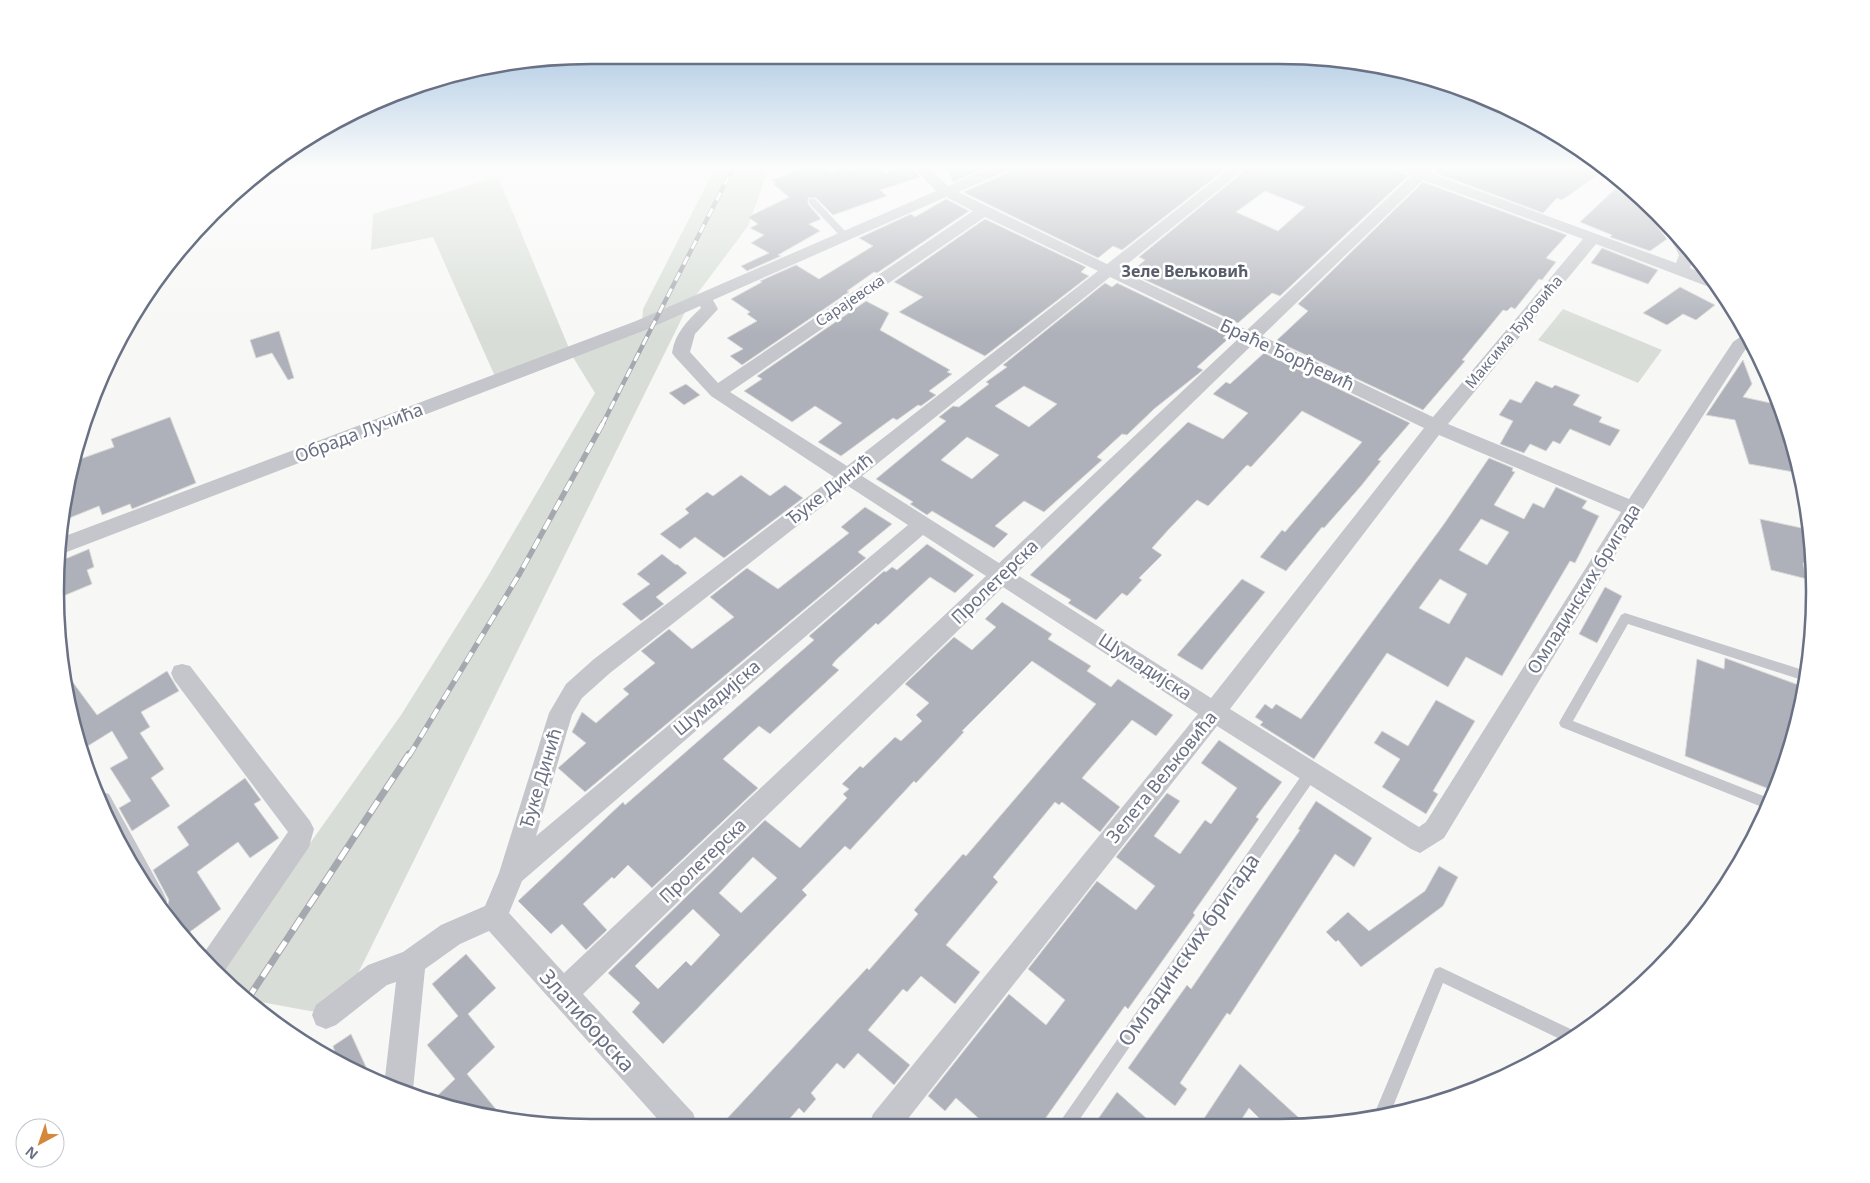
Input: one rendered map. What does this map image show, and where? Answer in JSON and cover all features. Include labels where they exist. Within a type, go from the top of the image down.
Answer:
[{"type":"street","name":"Обрада Лучића","points":[[66,544],[366,429],[572,354],[704,299],[871,223]]},
{"type":"street","name":"Сарајевска","points":[[717,392],[966,223]]},
{"type":"street","name":"Браће Ђорђевић","points":[[1010,223],[1436,426],[1633,509]]},
{"type":"street","name":"Ђуке Динић","points":[[512,874],[561,713],[574,692],[602,666],[848,476],[1169,223]]},
{"type":"street","name":"Пролетерска","points":[[563,994],[1002,575],[1249,337],[1363,223]]},
{"type":"street","points":[[1552,223],[1704,279]]},
{"type":"street","name":"Максима Ђуровића","points":[[1436,426],[1592,239]]},
{"type":"street","points":[[1681,270],[1686,257]]},
{"type":"street","name":"Шумадијска","points":[[704,299],[710,309],[687,331],[681,344],[681,353],[717,392],[1214,712],[1420,841]]},
{"type":"street","name":"Омладинских бригада","points":[[1420,841],[1435,830],[1633,509],[1739,346],[1744,342]]},
{"type":"street","name":"Зелета Вељковића","points":[[889,1119],[1214,712],[1436,426]]},
{"type":"street","name":"Шумадијска","points":[[512,874],[923,523]]},
{"type":"street","points":[[182,673],[301,829],[300,839],[215,961]]},
{"type":"street","points":[[326,1015],[378,975],[412,962],[434,943],[460,927],[494,916],[512,874]]},
{"type":"street","name":"Златиборска","points":[[494,916],[677,1119]]},
{"type":"street","points":[[399,1082],[412,962]]},
{"type":"lane","points":[[833,223],[844,235]]},
{"type":"lane","points":[[1762,801],[1565,723],[1625,618],[1800,674]]},
{"type":"lane","name":"Омладинских бригада","points":[[1070,1119],[1311,773]]},
{"type":"lane","points":[[1384,1108],[1440,974],[1566,1034]]},
{"type":"shaded area","points":[[372,223],[517,223],[571,353],[642,325],[643,309],[687,223],[749,223],[688,306],[337,1016],[260,1002],[221,968],[401,715],[488,576],[595,393],[571,354],[497,381],[433,237],[371,250]]},
{"type":"shaded area","points":[[1563,309],[1662,350],[1638,383],[1538,340]]},
{"type":"building","points":[[811,223],[809,224],[820,231],[778,255],[781,256],[747,271],[741,266],[769,253],[751,243],[764,235],[750,228],[758,224]]},
{"type":"building","points":[[891,223],[951,223],[877,273],[874,272],[847,291],[849,292],[742,365],[730,356],[743,349],[727,338],[757,321],[747,314],[750,312],[731,299],[762,282],[760,281],[796,265],[819,279],[873,246],[859,238]]},
{"type":"building","points":[[979,223],[994,223],[1086,267],[1081,272],[1089,276],[985,356],[899,312],[923,297],[894,282]]},
{"type":"building","points":[[1027,223],[1156,223],[1122,250],[1113,246],[1098,258]]},
{"type":"building","points":[[1180,223],[1261,223],[1278,231],[1287,223],[1358,223],[1280,296],[1272,293],[1238,323],[1130,273],[1145,260],[1139,257]]},
{"type":"building","points":[[1381,223],[1535,223],[1567,235],[1546,258],[1556,262],[1542,280],[1539,279],[1515,309],[1511,307],[1507,311],[1503,310],[1462,360],[1465,361],[1423,410],[1276,341],[1308,311],[1298,304]]},
{"type":"building","points":[[1583,223],[1655,223],[1667,239],[1650,251],[1610,237],[1612,235]]},
{"type":"building","points":[[1602,248],[1658,270],[1648,284],[1591,263]]},
{"type":"building","points":[[1105,283],[1112,287],[1117,283],[1226,335],[1223,338],[1228,339],[1197,367],[1203,370],[1154,409],[1127,435],[1122,434],[1097,457],[1102,460],[1044,512],[1024,501],[995,526],[1008,534],[994,548],[932,511],[927,515],[910,504],[913,502],[876,479],[946,421],[939,417],[953,406],[959,407],[989,384],[986,382],[1007,367],[1003,365]],"holes":[[[1024,386],[1057,404],[1029,427],[995,406]],[[967,437],[999,455],[972,479],[941,460]]]},
{"type":"building","points":[[1680,287],[1715,305],[1696,320],[1683,314],[1667,325],[1643,313]]},
{"type":"building","points":[[866,301],[889,313],[880,330],[950,370],[947,372],[952,374],[929,391],[936,395],[897,420],[893,418],[841,456],[818,442],[842,423],[815,406],[792,422],[744,391],[762,379],[757,376]]},
{"type":"building","points":[[279,331],[294,378],[288,380],[272,353],[256,358],[250,340]]},
{"type":"building","points":[[1264,353],[1410,423],[1378,460],[1381,461],[1361,486],[1324,528],[1322,527],[1286,571],[1260,557],[1282,530],[1285,532],[1362,442],[1302,411],[1251,467],[1247,465],[1208,506],[1197,500],[1152,548],[1162,555],[1139,578],[1142,580],[1127,596],[1122,593],[1096,620],[1068,603],[1071,600],[1030,575],[1188,422],[1223,439],[1248,413],[1213,394],[1226,382],[1230,384]]},
{"type":"building","points":[[1743,360],[1752,384],[1743,397],[1771,403],[1792,472],[1749,464],[1735,420],[1706,415]]},
{"type":"building","points":[[1536,381],[1552,388],[1555,385],[1580,395],[1573,405],[1602,417],[1599,422],[1620,430],[1610,446],[1570,429],[1560,444],[1553,441],[1546,451],[1530,444],[1524,453],[1500,444],[1513,421],[1499,415],[1510,399],[1521,403]]},
{"type":"building","points":[[686,384],[700,395],[684,405],[669,393]]},
{"type":"building","points":[[170,417],[196,483],[132,509],[130,504],[102,515],[99,506],[69,518],[81,459],[114,447],[111,439]]},
{"type":"building","points":[[1489,458],[1513,468],[1512,471],[1515,472],[1494,505],[1524,519],[1533,503],[1544,508],[1556,487],[1587,501],[1582,508],[1599,516],[1575,563],[1570,561],[1502,676],[1466,657],[1448,687],[1387,653],[1314,759],[1260,725],[1263,722],[1255,717],[1265,704],[1272,709],[1276,704],[1301,719],[1444,524]],"holes":[[[1481,519],[1509,532],[1487,565],[1459,550]],[[1440,579],[1467,594],[1449,624],[1419,608]]]},
{"type":"building","points":[[741,475],[770,496],[785,485],[803,498],[724,558],[695,537],[680,549],[660,534],[689,513],[685,509],[707,492],[713,496]]},
{"type":"building","points":[[865,507],[892,524],[858,552],[866,558],[585,792],[558,768],[586,743],[572,732],[582,712],[596,723],[629,694],[623,689],[655,663],[641,651],[669,629],[692,649],[734,617],[710,597],[747,568],[778,589],[849,533],[841,527]]},
{"type":"building","points":[[1760,519],[1802,528],[1805,563],[1803,563],[1806,579],[1771,570]]},
{"type":"building","points":[[927,544],[974,575],[955,593],[930,577],[878,625],[876,623],[836,660],[832,665],[839,670],[770,734],[759,726],[723,759],[758,788],[652,888],[628,865],[583,904],[607,930],[586,950],[562,924],[551,934],[518,901],[623,802],[625,805],[814,640],[809,636],[884,571],[886,572],[892,567],[897,570]]},
{"type":"building","points":[[89,549],[94,567],[87,570],[92,584],[64,596],[65,559]]},
{"type":"building","points":[[662,554],[687,573],[656,597],[664,604],[641,621],[622,604],[650,584],[637,574]]},
{"type":"building","points":[[1242,579],[1265,592],[1202,670],[1177,655]]},
{"type":"building","points":[[1605,587],[1622,596],[1597,643],[1579,634]]},
{"type":"building","points":[[1002,602],[1052,634],[1048,639],[1091,666],[1087,671],[1111,687],[1118,679],[1173,715],[1156,736],[1132,720],[1082,778],[1120,807],[1100,832],[1062,802],[1059,805],[1055,802],[993,877],[998,882],[946,945],[980,972],[955,1004],[921,976],[907,992],[903,989],[868,1030],[910,1065],[894,1085],[858,1053],[844,1069],[837,1063],[811,1093],[816,1099],[804,1113],[799,1108],[789,1119],[727,1119],[867,968],[869,970],[918,914],[914,910],[963,854],[966,856],[1096,704],[1032,661],[962,731],[964,732],[951,746],[916,783],[914,781],[850,850],[845,846],[802,890],[807,895],[663,1044],[632,1012],[640,1003],[608,973],[765,820],[800,848],[847,798],[843,794],[849,789],[842,784],[860,766],[863,768],[895,737],[901,741],[922,721],[916,715],[929,703],[905,684],[954,637],[972,650],[996,627],[985,619]],"holes":[[[753,857],[777,878],[741,913],[719,893]],[[693,909],[720,935],[691,966],[686,961],[658,989],[635,966]]]},
{"type":"building","points":[[1725,658],[1798,685],[1788,728],[1768,789],[1685,756],[1697,659],[1724,669]]},
{"type":"building","points":[[167,671],[179,691],[141,712],[150,727],[140,733],[164,769],[151,778],[170,806],[132,831],[119,808],[131,801],[110,768],[128,758],[112,731],[88,746],[72,681],[97,715]]},
{"type":"building","points":[[1436,700],[1475,721],[1433,791],[1438,794],[1426,814],[1382,787],[1400,759],[1374,743],[1382,731],[1408,746]]},
{"type":"building","points":[[1219,740],[1282,782],[1256,817],[1259,819],[1193,913],[1195,915],[1128,1009],[1125,1006],[1045,1119],[979,1119],[956,1098],[945,1111],[928,1096],[1009,994],[1046,1025],[1065,1000],[1028,969],[1097,881],[1136,910],[1155,886],[1116,857],[1167,793],[1180,801],[1154,836],[1180,854],[1205,820],[1211,824],[1237,788],[1201,763]]},
{"type":"building","points":[[245,778],[261,800],[254,804],[279,838],[250,858],[238,842],[197,872],[221,909],[189,932],[168,904],[169,900],[153,870],[189,845],[177,827]]},
{"type":"building","points":[[1316,801],[1372,838],[1354,867],[1335,854],[1230,1015],[1227,1013],[1180,1083],[1187,1089],[1175,1106],[1128,1068],[1187,985],[1191,989],[1300,830],[1298,829]]},
{"type":"building","points":[[1439,866],[1458,877],[1443,906],[1361,967],[1338,940],[1336,942],[1326,932],[1348,912],[1369,931],[1425,891]]},
{"type":"building","points":[[466,954],[496,988],[468,1014],[495,1047],[467,1074],[497,1110],[438,1096],[455,1079],[427,1045],[458,1016],[432,984]]},
{"type":"building","points":[[351,1034],[367,1069],[335,1053],[333,1046]]},
{"type":"building","points":[[1240,1064],[1300,1118],[1260,1119],[1249,1108],[1242,1119],[1204,1119]]},
{"type":"building","points":[[1117,1092],[1147,1119],[1098,1119]]},
{"type":"railway","points":[[602,425],[705,223]]},
{"type":"railway","points":[[409,756],[520,573],[603,423]]},
{"type":"railway","points":[[251,994],[409,754]]},
{"type":"district","name":"Зеле Вељковић","points":[[1185,271]]}]
